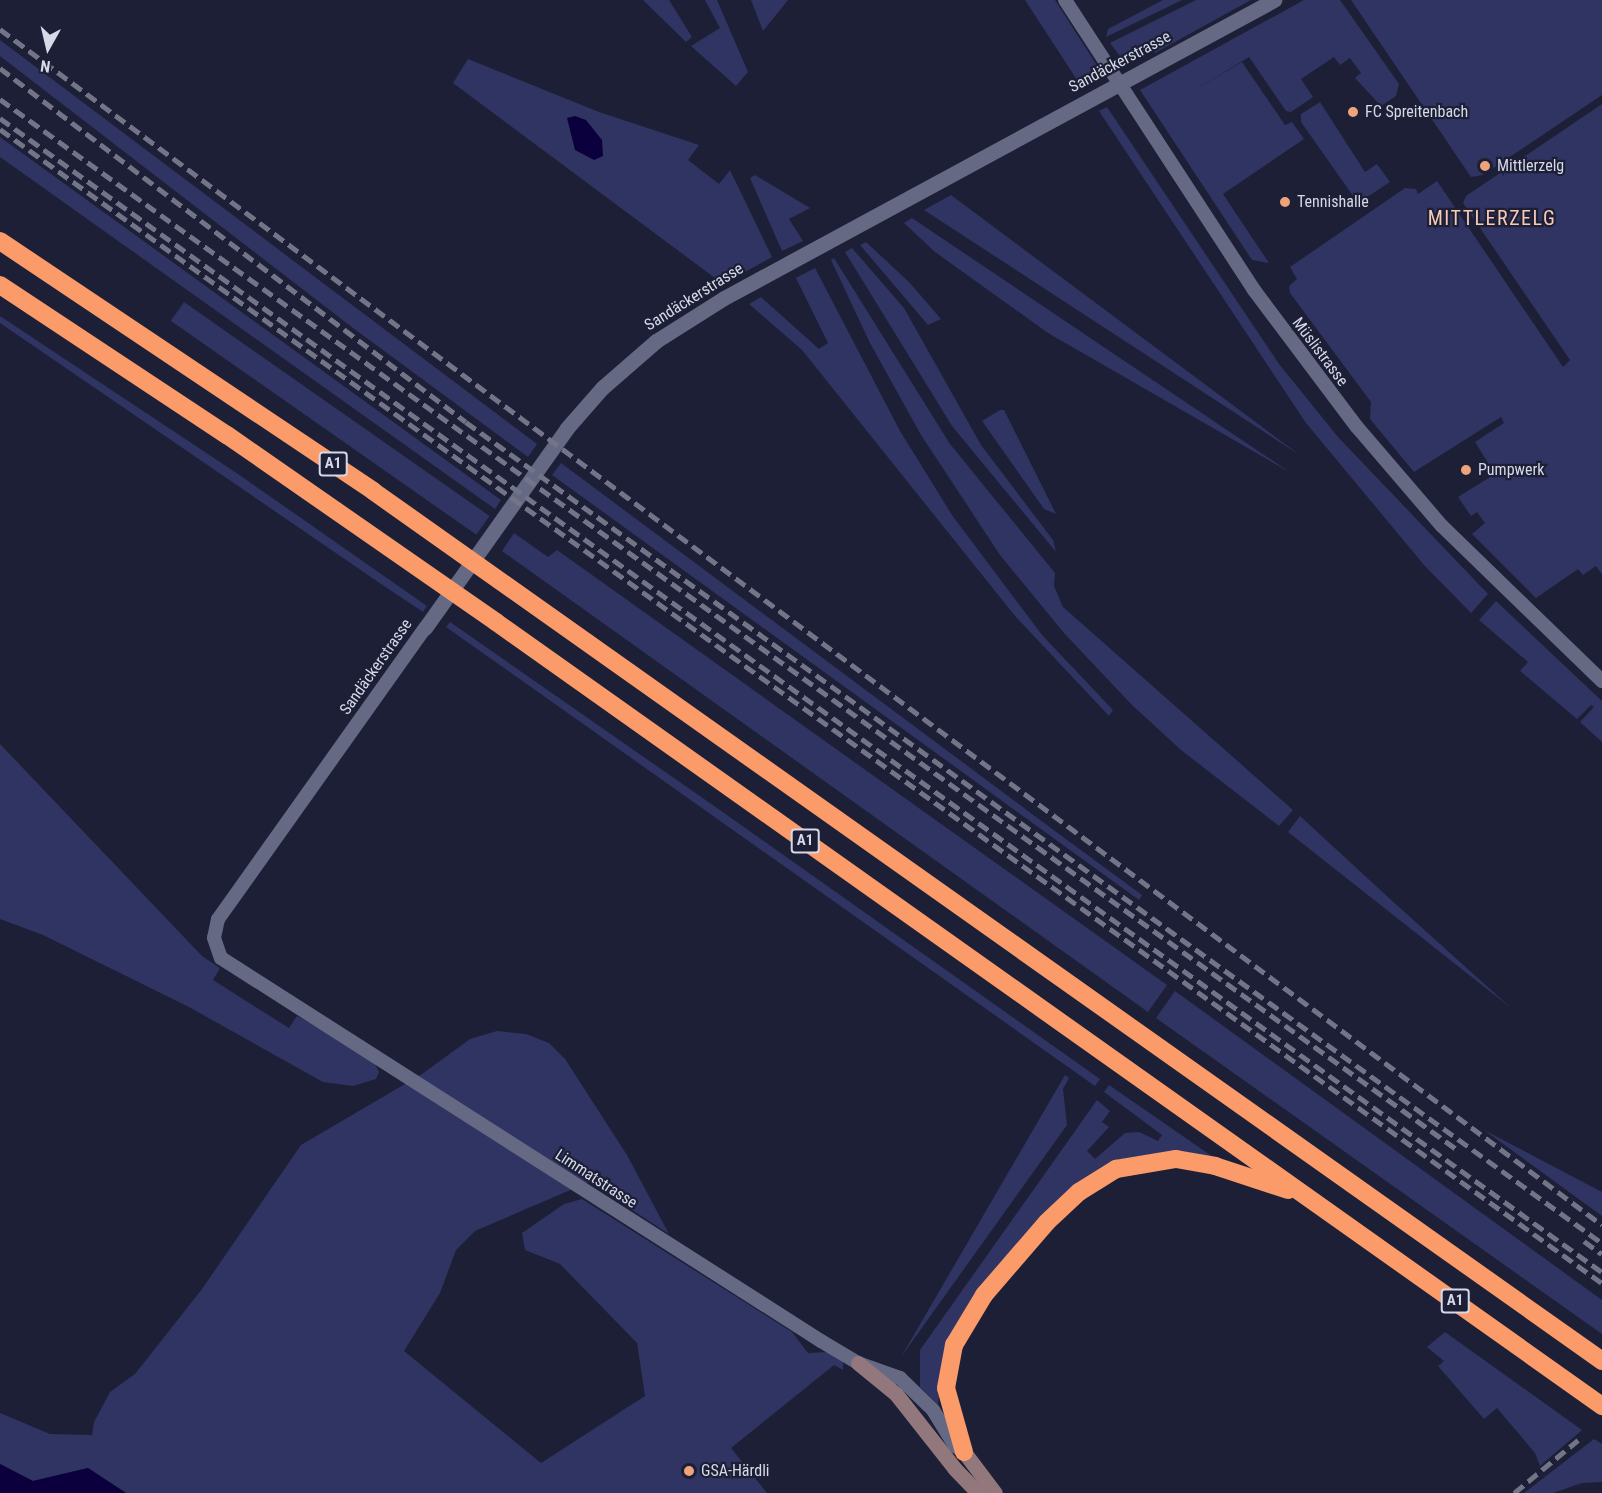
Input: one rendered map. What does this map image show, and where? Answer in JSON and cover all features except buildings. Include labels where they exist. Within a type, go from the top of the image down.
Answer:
[{"type":"highway","name":"A1","points":[[0,241],[373,491],[1602,1361]]},
{"type":"highway","name":"A1","points":[[0,285],[372,535],[1602,1406]]},
{"type":"highway","name":"A1","points":[[964,1452],[946,1388],[947,1367],[959,1334],[984,1295],[1047,1222],[1079,1192],[1116,1169],[1176,1159],[1215,1166],[1307,1197]]},
{"type":"main road","points":[[858,1363],[897,1394],[955,1469],[978,1493]]},
{"type":"main road","points":[[964,1452],[995,1493]]},
{"type":"street","name":"Müslistrasse","points":[[1065,0],[1254,290],[1357,427],[1442,526],[1602,681]]},
{"type":"street","name":"Sandäckerstrasse","points":[[214,931],[218,919],[567,428],[616,374],[656,341],[724,298],[1274,0]]},
{"type":"street","name":"Limmatstrasse","points":[[214,931],[215,948],[228,963],[858,1363],[895,1375],[912,1387],[933,1410],[955,1446],[964,1452]]},
{"type":"shaded area","points":[[643,0],[669,0],[692,37],[686,42]]},
{"type":"shaded area","points":[[705,0],[717,0],[748,72],[736,86],[691,46],[720,28]]},
{"type":"shaded area","points":[[751,0],[788,0],[763,31]]},
{"type":"shaded area","points":[[1025,0],[1055,0],[1105,78],[1083,89]]},
{"type":"shaded area","points":[[1163,0],[1182,0],[1106,37],[1108,29]]},
{"type":"shaded area","points":[[1196,0],[1251,0],[1155,53],[1152,49],[1126,64],[1110,43]]},
{"type":"shaded area","points":[[1304,0],[1340,0],[1399,84],[1396,96],[1381,106],[1355,78],[1361,73],[1350,58],[1340,65],[1334,57],[1301,79],[1313,97],[1291,112],[1286,111],[1249,57],[1190,93],[1242,62],[1285,125],[1292,122],[1304,139],[1223,194],[1269,263],[1252,260],[1140,90]]},
{"type":"shaded area","points":[[1351,0],[1602,0],[1602,95],[1483,175],[1471,177]]},
{"type":"shaded area","points":[[0,40],[537,444],[528,457],[353,328],[0,56]]},
{"type":"shaded area","points":[[468,59],[599,112],[699,145],[688,160],[719,184],[730,170],[772,257],[723,284],[453,83]]},
{"type":"shaded area","points":[[1320,102],[1365,172],[1377,164],[1390,182],[1358,203],[1301,122],[1301,114]]},
{"type":"shaded area","points":[[1602,104],[1602,574],[1596,566],[1583,575],[1578,569],[1536,598],[1472,534],[1485,523],[1477,512],[1471,516],[1458,497],[1495,474],[1475,442],[1504,423],[1501,417],[1414,472],[1370,419],[1371,402],[1290,293],[1289,286],[1297,279],[1290,267],[1405,188],[1416,189],[1418,194],[1437,181],[1563,367],[1570,360],[1463,203],[1466,196]]},
{"type":"shaded area","points":[[1107,107],[1279,364],[1338,437],[1488,594],[1471,613],[1424,565],[1306,423],[1099,111]]},
{"type":"shaded area","points":[[575,116],[586,120],[602,140],[603,156],[594,160],[575,150],[567,118]]},
{"type":"shaded area","points":[[0,137],[501,500],[495,509],[0,157]]},
{"type":"shaded area","points":[[755,175],[810,208],[789,219],[803,241],[782,251],[750,178]]},
{"type":"shaded area","points":[[951,195],[1301,456],[924,210]]},
{"type":"shaded area","points":[[912,218],[1291,473],[1048,333],[935,252],[904,223]]},
{"type":"shaded area","points":[[866,242],[909,282],[941,319],[928,325],[860,245]]},
{"type":"shaded area","points":[[852,248],[904,308],[981,445],[1053,540],[1056,552],[952,426],[845,252]]},
{"type":"shaded area","points":[[834,258],[950,444],[1055,573],[1054,586],[1063,607],[1293,810],[1279,826],[1181,750],[1131,704],[1064,633],[1000,555],[921,435],[870,343],[831,260]]},
{"type":"shaded area","points":[[815,268],[900,431],[952,515],[1042,635],[1113,710],[1109,716],[1015,616],[802,350],[749,304],[761,297],[819,349],[828,343],[796,278]]},
{"type":"shaded area","points":[[184,302],[490,516],[476,535],[171,321]]},
{"type":"shaded area","points":[[0,316],[238,474],[427,606],[423,612],[0,323]]},
{"type":"shaded area","points":[[1004,410],[1056,514],[1044,509],[982,421]]},
{"type":"shaded area","points":[[561,463],[1142,895],[1139,900],[552,475]]},
{"type":"shaded area","points":[[514,533],[548,557],[557,550],[1167,985],[1148,1012],[502,551]]},
{"type":"shaded area","points":[[1496,601],[1602,701],[1602,742],[1580,722],[1594,707],[1591,705],[1577,719],[1520,671],[1528,662],[1479,620]]},
{"type":"shaded area","points":[[450,622],[1100,1079],[1095,1086],[446,627]]},
{"type":"shaded area","points":[[0,744],[202,956],[220,968],[213,980],[289,1028],[297,1016],[312,1024],[374,1062],[379,1072],[376,1079],[353,1086],[323,1082],[189,1007],[43,935],[0,919]]},
{"type":"shaded area","points":[[1300,816],[1389,898],[1511,1008],[1288,832]]},
{"type":"shaded area","points":[[1175,991],[1602,1300],[1602,1334],[1156,1018]]},
{"type":"shaded area","points":[[497,1031],[526,1034],[549,1043],[565,1059],[627,1155],[669,1234],[589,1182],[475,1231],[456,1250],[440,1293],[404,1351],[541,1463],[645,1396],[637,1343],[560,1264],[525,1250],[522,1233],[564,1204],[582,1199],[792,1332],[808,1353],[829,1352],[843,1362],[843,1370],[834,1365],[731,1448],[767,1493],[126,1493],[88,1468],[33,1481],[0,1464],[0,1413],[50,1434],[92,1435],[94,1422],[110,1392],[135,1374],[202,1289],[301,1145],[422,1074],[470,1039]]},
{"type":"shaded area","points":[[1065,1075],[1069,1078],[1063,1089],[1067,1125],[901,1357]]},
{"type":"shaded area","points":[[1109,1085],[1216,1159],[1151,1154],[1102,1169],[945,1349],[938,1405],[920,1387],[920,1350],[1097,1100],[1110,1111],[1102,1122],[1109,1127],[1087,1151],[1095,1159],[1125,1133],[1139,1132],[1158,1141],[1162,1135],[1104,1092]]},
{"type":"shaded area","points":[[1484,1130],[1602,1192],[1602,1216]]},
{"type":"shaded area","points":[[1445,1332],[1582,1430],[1540,1466],[1535,1453],[1497,1408],[1484,1419],[1438,1366],[1444,1361],[1427,1347]]},
{"type":"shaded area","points":[[1594,1439],[1602,1444],[1602,1482],[1582,1483],[1553,1493],[1524,1493]]},
{"type":"shaded area","points":[[0,1464],[33,1481],[88,1468],[126,1493],[0,1493]]},
{"type":"railway","points":[[0,29],[1602,1225]]},
{"type":"railway","points":[[0,68],[466,422],[1602,1243]]},
{"type":"railway","points":[[0,99],[1458,1150]]},
{"type":"railway","points":[[0,118],[1602,1272]]},
{"type":"railway","points":[[0,129],[1602,1283]]},
{"type":"railway","points":[[1584,1241],[1602,1254]]},
{"type":"railway","points":[[1514,1493],[1578,1440]]},
{"type":"place","name":"FC Spreitenbach","points":[[1353,112]]},
{"type":"place","name":"Mittlerzelg","points":[[1485,166]]},
{"type":"place","name":"Tennishalle","points":[[1285,202]]},
{"type":"place","name":"Pumpwerk","points":[[1466,470]]},
{"type":"place","name":"GSA-Härdli","points":[[689,1471]]},
{"type":"district","name":"MITTLERZELG","points":[[1492,218]]}]
